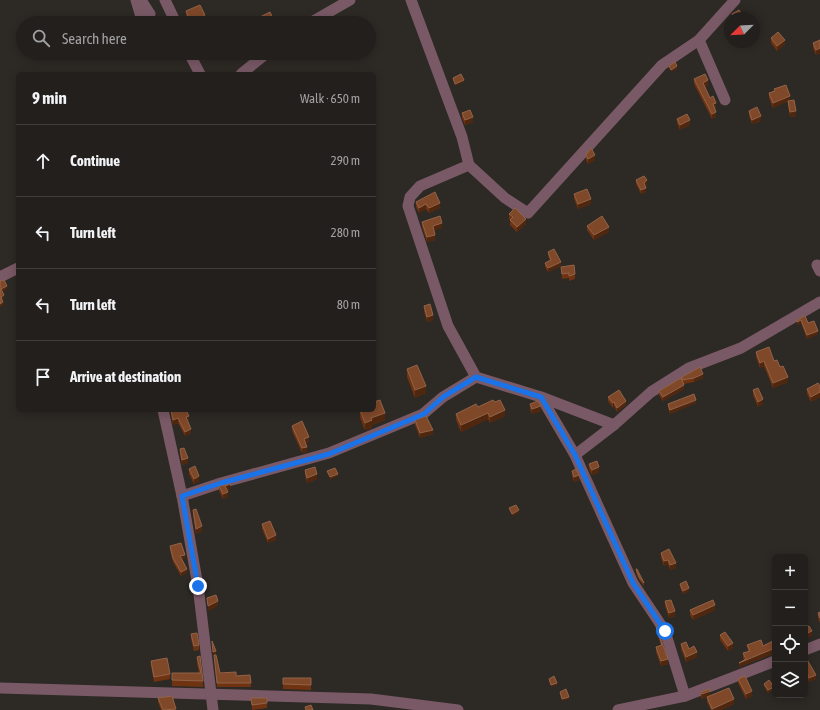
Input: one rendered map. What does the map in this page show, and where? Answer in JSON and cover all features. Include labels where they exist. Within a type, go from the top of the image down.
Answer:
[{"type":"street","points":[[136,0],[141,16]]},
{"type":"street","points":[[141,0],[150,14],[144,16]]},
{"type":"street","points":[[165,0],[173,16]]},
{"type":"street","points":[[322,16],[350,0]]},
{"type":"street","points":[[411,0],[462,137],[469,165],[505,198],[528,213],[662,65],[699,40],[735,0]]},
{"type":"street","points":[[699,40],[725,100]]},
{"type":"street","points":[[193,60],[199,72]]},
{"type":"street","points":[[243,72],[258,60]]},
{"type":"street","points":[[469,165],[420,186],[410,197],[408,206],[448,326],[476,377],[541,397],[614,425]]},
{"type":"street","points":[[0,277],[16,269]]},
{"type":"street","points":[[575,455],[614,425],[651,392],[689,368],[741,348],[820,302]]},
{"type":"street","points":[[182,496],[221,483],[329,454],[424,414],[443,397],[476,377]]},
{"type":"street","points":[[541,397],[575,455],[633,583],[665,631],[686,696]]},
{"type":"street","points":[[163,412],[182,496],[198,586],[213,710]]},
{"type":"street","points":[[808,649],[820,644]]},
{"type":"street","points":[[622,710],[686,696],[772,662]]},
{"type":"street","points":[[0,688],[211,693],[371,699],[458,710]]},
{"type":"building","points":[[200,5],[205,15],[188,16],[186,11]]},
{"type":"building","points":[[270,12],[272,16],[262,16]]},
{"type":"building","points":[[778,32],[785,40],[777,46],[771,38]]},
{"type":"building","points":[[820,40],[820,48],[816,50],[813,43]]},
{"type":"building","points":[[675,62],[677,66],[671,70],[669,66]]},
{"type":"building","points":[[461,74],[464,80],[455,84],[453,78]]},
{"type":"building","points":[[705,74],[708,80],[703,83],[710,98],[713,96],[716,103],[713,104],[716,112],[712,114],[694,79]]},
{"type":"building","points":[[786,85],[790,96],[773,103],[769,93],[775,91],[774,89]]},
{"type":"building","points":[[794,100],[796,111],[790,112],[788,101]]},
{"type":"building","points":[[757,107],[761,116],[752,120],[749,111]]},
{"type":"building","points":[[470,110],[473,117],[465,120],[462,113]]},
{"type":"building","points":[[687,114],[690,120],[680,125],[677,119]]},
{"type":"building","points":[[591,148],[595,155],[588,159],[586,155]]},
{"type":"building","points":[[644,176],[647,180],[644,183],[646,188],[641,190],[636,180]]},
{"type":"building","points":[[587,189],[591,199],[578,204],[574,194]]},
{"type":"building","points":[[435,192],[440,203],[429,208],[426,204],[419,208],[416,202]]},
{"type":"building","points":[[515,208],[526,219],[517,227],[510,220],[513,217],[509,214]]},
{"type":"building","points":[[440,216],[442,223],[433,226],[435,235],[427,237],[422,222]]},
{"type":"building","points":[[602,216],[609,227],[594,235],[587,226]]},
{"type":"building","points":[[554,249],[561,262],[548,268],[545,263],[551,260],[548,252]]},
{"type":"building","points":[[574,265],[575,274],[569,276],[569,273],[562,274],[561,267]]},
{"type":"building","points":[[4,280],[7,286],[1,289],[4,295],[1,297],[3,302],[0,304],[0,281]]},
{"type":"building","points":[[430,304],[433,315],[427,317],[424,306]]},
{"type":"building","points":[[805,316],[808,323],[814,321],[818,331],[807,335],[801,320],[797,322],[797,320]]},
{"type":"building","points":[[769,347],[774,361],[777,360],[780,367],[783,366],[788,377],[773,383],[764,361],[760,363],[756,352]]},
{"type":"building","points":[[417,365],[426,386],[415,390],[407,369]]},
{"type":"building","points":[[700,367],[703,374],[694,378],[682,380],[682,377]]},
{"type":"building","points":[[681,378],[684,385],[663,397],[659,391]]},
{"type":"building","points":[[818,383],[820,386],[820,392],[811,397],[807,389]]},
{"type":"building","points":[[758,388],[763,399],[758,402],[753,390]]},
{"type":"building","points":[[619,390],[626,401],[617,408],[614,402],[613,403],[608,397]]},
{"type":"building","points":[[694,394],[696,400],[670,410],[668,404]]},
{"type":"building","points":[[380,400],[385,413],[371,418],[372,420],[365,423],[361,412],[376,412],[376,401]]},
{"type":"building","points":[[493,400],[495,402],[500,400],[505,410],[490,417],[488,413],[461,425],[456,414],[476,404],[478,407]]},
{"type":"building","points":[[538,401],[541,406],[532,409],[530,404]]},
{"type":"building","points":[[171,412],[187,412],[189,416],[186,417],[191,429],[185,432],[178,418],[173,420]]},
{"type":"building","points":[[426,416],[433,430],[420,433],[415,420]]},
{"type":"building","points":[[302,421],[309,437],[304,439],[307,447],[302,448],[292,426]]},
{"type":"building","points":[[184,448],[188,458],[182,460],[180,449]]},
{"type":"building","points":[[597,461],[599,467],[592,470],[589,464]]},
{"type":"building","points":[[195,466],[199,476],[194,479],[189,469]]},
{"type":"building","points":[[315,467],[317,474],[307,478],[305,470]]},
{"type":"building","points":[[335,468],[338,474],[330,477],[327,471]]},
{"type":"building","points":[[576,469],[579,475],[574,477],[572,471]]},
{"type":"building","points":[[230,484],[225,486],[228,492],[223,494],[219,486]]},
{"type":"building","points":[[516,505],[519,510],[512,514],[509,508]]},
{"type":"building","points":[[196,509],[202,526],[196,529],[193,510]]},
{"type":"building","points":[[270,521],[276,535],[268,539],[262,524]]},
{"type":"building","points":[[181,543],[185,555],[180,556],[187,569],[181,572],[173,558],[170,546]]},
{"type":"building","points":[[669,549],[676,563],[670,565],[668,560],[664,561],[661,553]]},
{"type":"building","points":[[637,569],[644,583],[639,577]]},
{"type":"building","points":[[686,581],[689,588],[683,591],[680,584]]},
{"type":"building","points":[[216,595],[218,601],[208,606],[207,598]]},
{"type":"building","points":[[671,600],[675,611],[669,613],[665,601]]},
{"type":"building","points":[[713,600],[715,605],[693,615],[690,610]]},
{"type":"building","points":[[656,626],[668,659],[661,661],[656,647],[662,645]]},
{"type":"building","points":[[808,626],[812,631],[808,633]]},
{"type":"building","points":[[725,632],[733,643],[728,646],[720,635]]},
{"type":"building","points":[[197,633],[199,645],[194,646],[191,634]]},
{"type":"building","points":[[761,640],[763,646],[772,642],[772,649],[739,663],[746,659],[743,653],[750,651],[747,645]]},
{"type":"building","points":[[212,641],[216,651],[213,652]]},
{"type":"building","points":[[686,642],[689,649],[694,646],[697,652],[686,657],[681,644]]},
{"type":"building","points":[[214,655],[216,655],[220,673],[236,672],[236,676],[250,675],[251,683],[217,683]]},
{"type":"building","points":[[200,656],[203,681],[172,680],[172,673],[201,673],[197,657]]},
{"type":"building","points":[[167,658],[170,674],[154,677],[151,661]]},
{"type":"building","points":[[808,661],[816,675],[809,678],[808,675]]},
{"type":"building","points":[[554,676],[557,683],[551,685],[549,679]]},
{"type":"building","points":[[745,676],[752,691],[746,694],[738,679]]},
{"type":"building","points":[[283,678],[311,678],[311,685],[283,684]]},
{"type":"building","points":[[769,680],[772,684],[772,688],[768,690],[764,684]]},
{"type":"building","points":[[729,688],[734,699],[712,709],[707,697]]},
{"type":"building","points":[[566,689],[569,697],[562,699],[560,692]]},
{"type":"building","points":[[709,689],[710,691],[702,694],[701,692]]},
{"type":"building","points":[[172,696],[176,709],[163,710],[158,698]]},
{"type":"building","points":[[251,698],[267,698],[267,703],[252,705]]},
{"type":"building","points":[[311,705],[313,710],[306,710],[305,707]]},
{"type":"route","points":[[198,586],[182,496],[221,483],[329,454],[424,414],[443,397],[476,377],[541,397],[575,455],[633,583],[665,631]]}]
